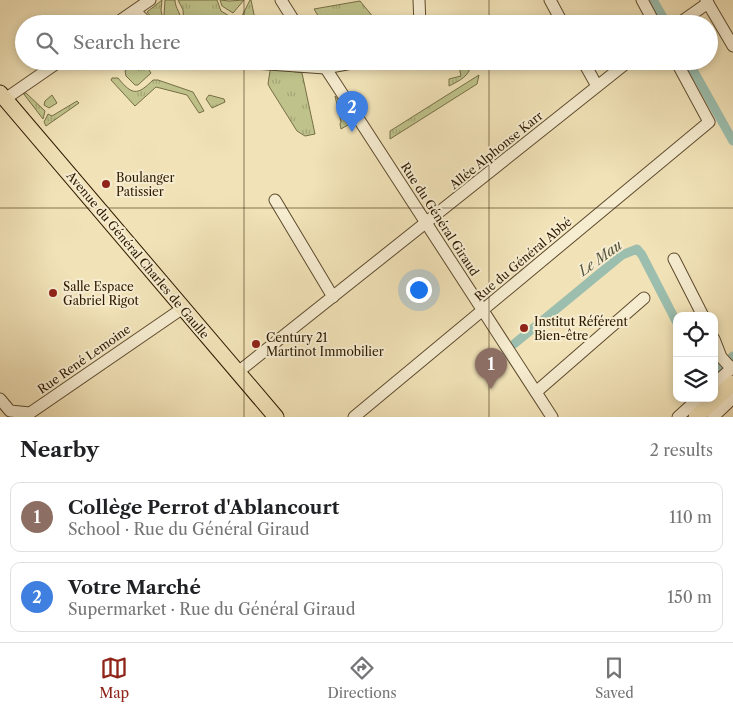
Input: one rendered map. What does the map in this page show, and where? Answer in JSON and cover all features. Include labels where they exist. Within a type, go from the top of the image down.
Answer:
[{"type":"main road","name":"Avenue du Général Charles de Gaulle","points":[[2,96],[276,417]]},
{"type":"main road","points":[[696,417],[729,368]]},
{"type":"street","points":[[281,0],[290,15]]},
{"type":"street","points":[[420,0],[420,15]]},
{"type":"street","points":[[550,0],[558,15]]},
{"type":"street","points":[[642,0],[650,15]]},
{"type":"street","points":[[689,15],[707,1],[715,15]]},
{"type":"street","points":[[127,15],[142,4]]},
{"type":"street","points":[[718,20],[733,46]]},
{"type":"street","points":[[2,96],[45,70]]},
{"type":"street","name":"Rue du Général Giraud","points":[[326,70],[552,417]]},
{"type":"street","points":[[588,70],[597,86]]},
{"type":"street","name":"Allée Alphonse Karr","points":[[238,372],[617,70]]},
{"type":"street","name":"Rue du Général Abbé","points":[[354,417],[709,122],[681,70]]},
{"type":"street","points":[[275,200],[333,297]]},
{"type":"street","points":[[674,259],[701,312]]},
{"type":"street","points":[[536,392],[644,298]]},
{"type":"street","name":"Rue René Lemoine","points":[[0,399],[10,411],[30,413],[183,308]]},
{"type":"street","points":[[718,347],[729,368],[718,380]]},
{"type":"street","points":[[712,417],[733,398]]},
{"type":"street","points":[[678,417],[694,402]]},
{"type":"green space","points":[[162,0],[162,15],[150,15],[147,12]]},
{"type":"green space","points":[[165,0],[175,0],[179,15],[164,15]]},
{"type":"green space","points":[[178,0],[217,0],[221,11],[228,15],[183,15]]},
{"type":"green space","points":[[220,0],[244,0],[233,13],[222,6]]},
{"type":"green space","points":[[250,0],[251,0],[254,15],[242,15]]},
{"type":"green space","points":[[360,1],[372,15],[318,15],[314,9]]},
{"type":"green space","points":[[149,70],[151,73],[138,85],[135,85],[126,76],[125,71]]},
{"type":"green space","points":[[285,70],[302,73],[315,134],[305,136],[297,131],[268,84],[270,71]]},
{"type":"green space","points":[[460,70],[470,70],[463,78],[449,86],[449,79],[461,76]]},
{"type":"green space","points":[[479,75],[477,84],[390,139],[390,131]]},
{"type":"green space","points":[[112,78],[118,78],[127,88],[135,91],[143,89],[153,80],[158,80],[193,92],[204,111],[199,113],[187,95],[156,87],[135,106],[111,80]]},
{"type":"green space","points":[[23,93],[26,93],[45,111],[43,119]]},
{"type":"green space","points":[[52,95],[57,103],[49,108],[44,105],[45,101]]},
{"type":"green space","points":[[209,95],[224,99],[225,102],[212,108],[206,99]]},
{"type":"green space","points":[[335,96],[345,109],[346,115],[348,114],[353,122],[341,129],[341,122]]},
{"type":"green space","points":[[77,101],[79,103],[46,126],[44,122],[48,114],[52,116]]},
{"type":"waterway","points":[[653,0],[662,15]]},
{"type":"waterway","points":[[693,70],[733,141]]},
{"type":"waterway","name":"Le Mau","points":[[514,344],[622,255],[637,249],[642,255],[673,315]]},
{"type":"waterway","points":[[718,369],[733,356]]},
{"type":"place","name":"Votre Marché","points":[[352,132]]},
{"type":"place","name":"Boulanger Patissier","points":[[106,184]]},
{"type":"place","name":"Salle Espace Gabriel Rigot","points":[[53,293]]},
{"type":"place","name":"Institut Référent Bien-être","points":[[524,328]]},
{"type":"place","name":"Century 21 Martinot Immobilier","points":[[256,344]]},
{"type":"place","name":"Collège Perrot d'Ablancourt","points":[[491,389]]}]
